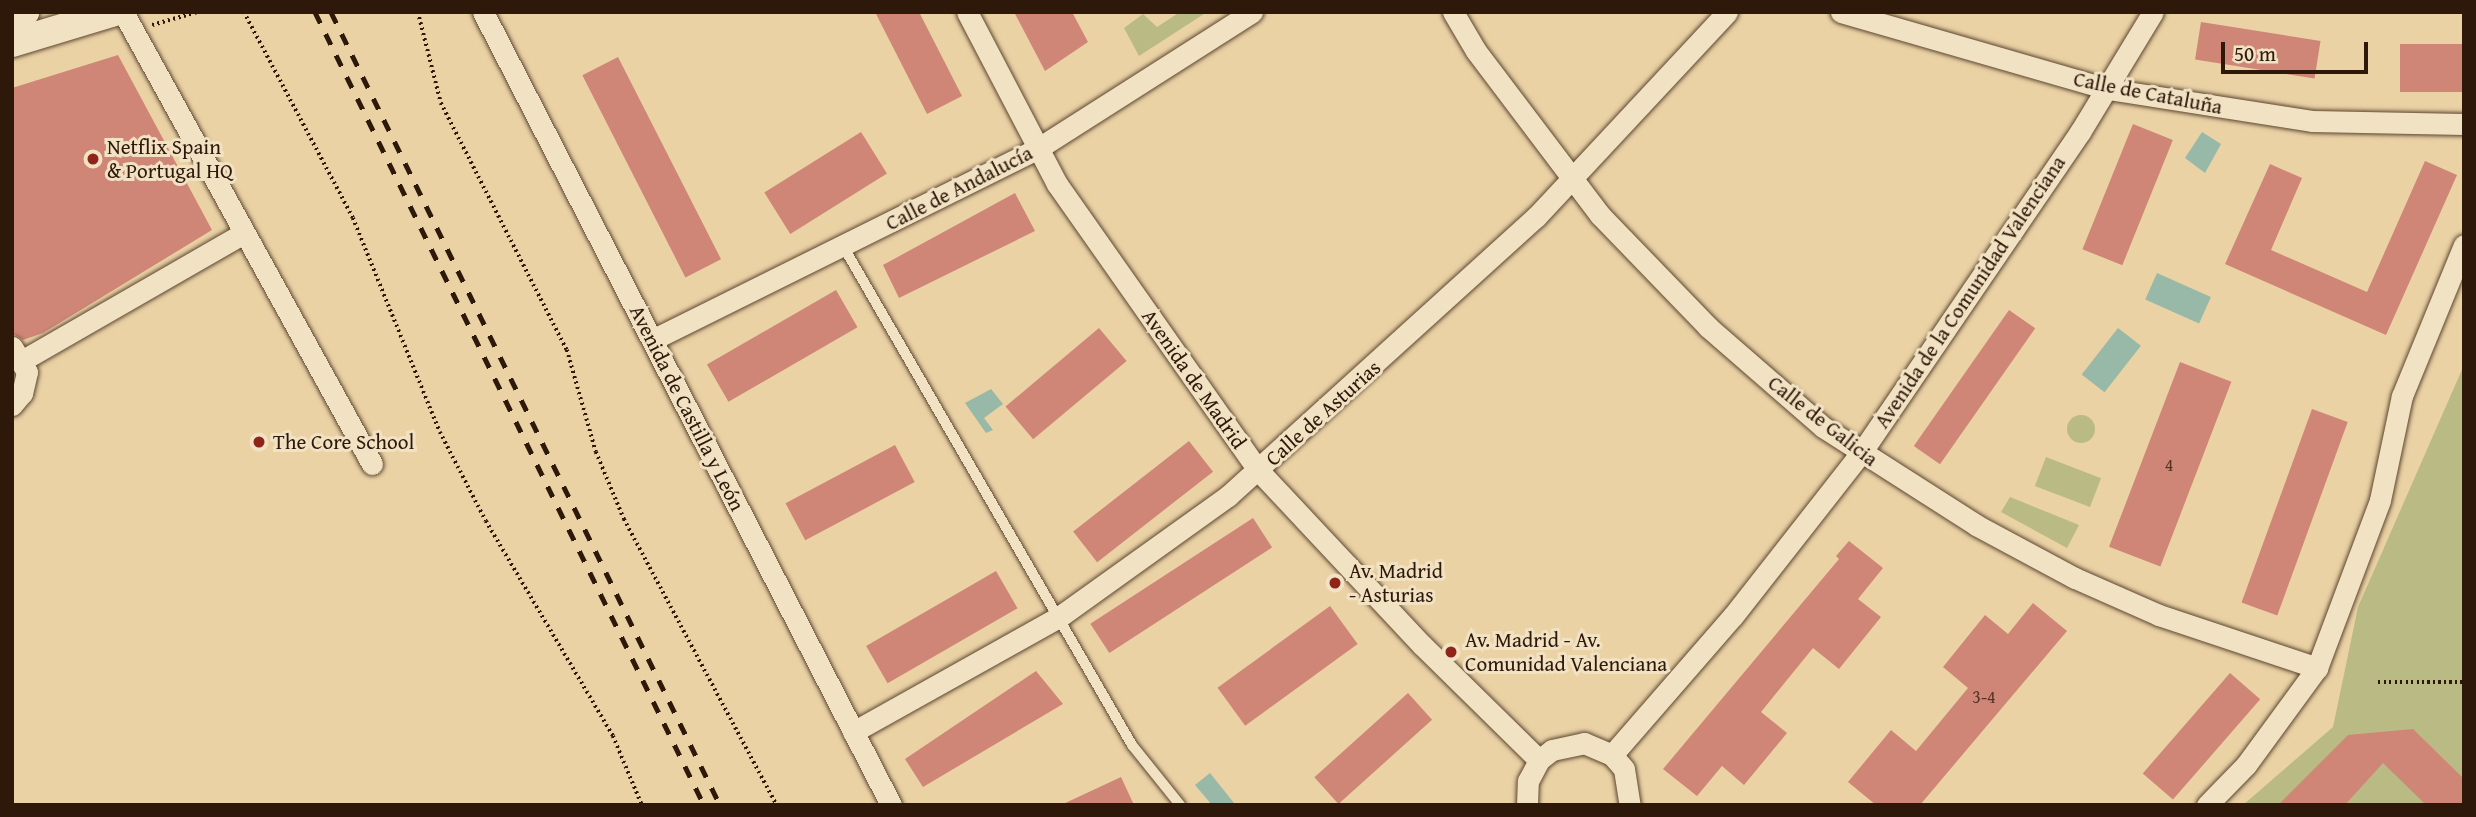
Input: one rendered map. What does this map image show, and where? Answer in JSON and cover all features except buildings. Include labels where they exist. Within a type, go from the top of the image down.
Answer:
[{"type":"street","points":[[12,16],[25,12]]},
{"type":"street","points":[[12,43],[115,12]]},
{"type":"street","points":[[123,12],[242,233],[372,464]]},
{"type":"street","name":"Avenida de Castilla y León","points":[[483,12],[891,805]]},
{"type":"street","name":"Avenida de Madrid","points":[[967,12],[1037,149],[1259,471],[1422,645],[1539,760]]},
{"type":"street","name":"Calle de Andalucía","points":[[652,340],[1037,149],[1252,12]]},
{"type":"street","name":"Calle de Galicia","points":[[1453,12],[1571,182],[1708,327],[1823,427],[1976,526],[2075,578],[2159,615],[2317,668]]},
{"type":"street","name":"Calle de Asturias","points":[[853,732],[1059,617],[1259,471],[1469,282],[1571,182],[1727,12]]},
{"type":"street","name":"Calle de Cataluña","points":[[1841,12],[2108,89],[2312,121],[2464,124]]},
{"type":"street","name":"Avenida de la Comunidad Valenciana","points":[[1612,755],[1733,616],[1861,453],[2108,89],[2153,12]]},
{"type":"street","points":[[12,405],[26,384],[18,354],[242,233]]},
{"type":"street","points":[[2207,805],[2245,765],[2317,668],[2380,500],[2402,396],[2464,245]]},
{"type":"street","points":[[1527,805],[1528,781],[1539,760],[1568,744],[1584,743],[1612,755],[1630,785],[1630,805]]},
{"type":"lane","points":[[843,246],[1132,746],[1180,805]]},
{"type":"path","points":[[244,12],[353,218],[440,432],[486,522],[612,736],[642,805]]},
{"type":"path","points":[[418,12],[441,103],[567,351],[596,452],[624,519],[777,805]]},
{"type":"path","points":[[2378,682],[2464,682]]},
{"type":"green space","points":[[1180,12],[1207,12],[1139,56],[1124,28],[1143,14],[1157,27]]},
{"type":"green space","points":[[2464,365],[2464,805],[2243,805],[2333,727],[2358,607]]},
{"type":"green space","points":[[2081,415],[2091,419],[2095,429],[2091,439],[2081,443],[2071,439],[2067,429],[2071,419]]},
{"type":"green space","points":[[2046,457],[2101,478],[2090,507],[2035,486]]},
{"type":"green space","points":[[2010,497],[2079,525],[2067,548],[2001,512]]},
{"type":"shaded area","points":[[2202,132],[2221,144],[2205,173],[2185,158]]},
{"type":"shaded area","points":[[2157,273],[2211,297],[2199,323],[2145,299]]},
{"type":"shaded area","points":[[2118,328],[2141,346],[2105,392],[2082,374]]},
{"type":"shaded area","points":[[991,389],[1003,404],[984,418],[993,430],[986,433],[965,403]]},
{"type":"shaded area","points":[[1210,773],[1234,803],[1212,805],[1195,785]]},
{"type":"railway","points":[[315,12],[704,805]]},
{"type":"railway","points":[[331,12],[720,805]]},
{"type":"place","name":"Netflix Spain & Portugal HQ","points":[[93,159]]},
{"type":"place","name":"The Core School","points":[[259,442]]},
{"type":"place","name":"Av. Madrid - Asturias","points":[[1335,583]]},
{"type":"place","name":"Av. Madrid - Av. Comunidad Valenciana","points":[[1451,652]]}]
